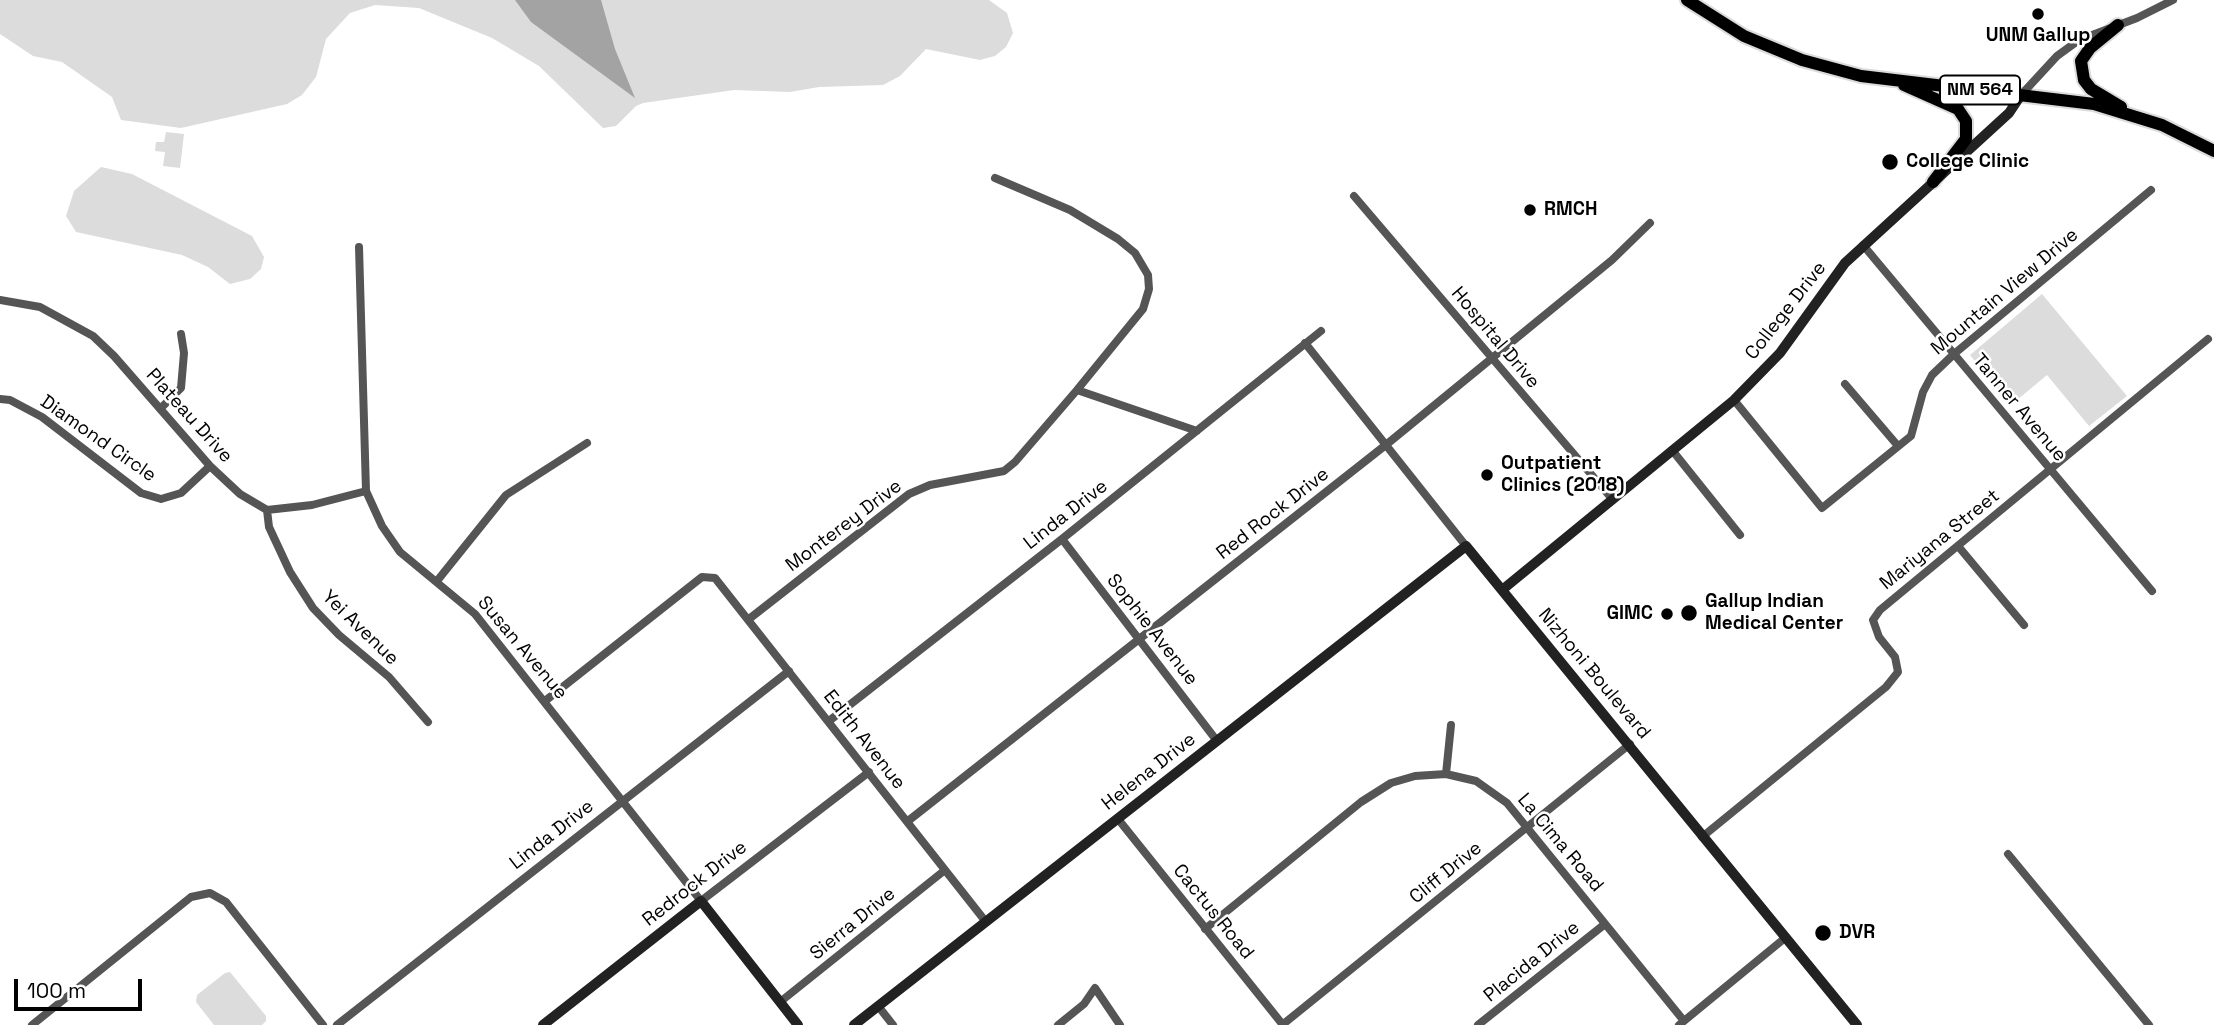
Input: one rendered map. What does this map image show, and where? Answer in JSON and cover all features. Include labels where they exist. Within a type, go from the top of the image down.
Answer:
[{"type":"main road","name":"NM 564","points":[[1687,0],[1744,36],[1802,60],[1861,76],[2094,104],[2162,125],[2214,151]]},
{"type":"main road","points":[[2118,24],[2090,48],[2081,61],[2084,80],[2091,89],[2133,114]]},
{"type":"main road","points":[[1890,80],[1958,108],[1966,121],[1966,138],[1933,182]]},
{"type":"main road","name":"College Drive","points":[[1502,590],[1734,400],[1780,353],[1845,263],[2009,113],[2021,94]]},
{"type":"main road","name":"Nizhoni Boulevard","points":[[1466,546],[1857,1025]]},
{"type":"main road","name":"Helena Drive","points":[[854,1025],[1466,546]]},
{"type":"main road","name":"Susan Avenue","points":[[701,901],[799,1025]]},
{"type":"main road","name":"Redrock Drive","points":[[543,1025],[701,901]]},
{"type":"street","points":[[2021,94],[2039,73],[2079,40],[2173,0]]},
{"type":"street","name":"Monterey Drive","points":[[749,619],[909,494],[930,485],[1004,471],[1015,462],[1077,390],[1143,309],[1149,289],[1148,275],[1135,253],[1118,239],[1070,210],[995,178]]},
{"type":"street","name":"Mountain View Drive","points":[[1734,400],[1822,508],[1912,436],[1923,392],[1932,375],[2151,190]]},
{"type":"street","name":"Hospital Drive","points":[[1354,196],[1613,500]]},
{"type":"street","name":"Red Rock Drive","points":[[908,821],[1387,444],[1612,260],[1650,223]]},
{"type":"street","name":"Tanner Avenue","points":[[1863,245],[2152,591]]},
{"type":"street","name":"Susan Avenue","points":[[359,247],[366,491],[383,526],[400,552],[475,614],[701,901]]},
{"type":"street","name":"Plateau Drive","points":[[0,300],[40,307],[93,336],[114,356],[210,466],[240,494],[267,510]]},
{"type":"street","name":"Linda Drive","points":[[829,721],[1062,539],[1321,331]]},
{"type":"street","points":[[160,409],[181,388],[184,353],[181,334]]},
{"type":"street","name":"Mariyana Street","points":[[1702,837],[1886,687],[1898,672],[1895,657],[1879,637],[1873,620],[1880,610],[2208,339]]},
{"type":"street","name":"Nizhoni Boulevard","points":[[1305,343],[1466,546]]},
{"type":"street","points":[[1845,384],[1898,446]]},
{"type":"street","points":[[1077,390],[1197,431]]},
{"type":"street","name":"Diamond Circle","points":[[0,399],[10,400],[42,417],[141,493],[162,499],[181,493],[210,466]]},
{"type":"street","points":[[437,581],[506,495],[587,443]]},
{"type":"street","points":[[1672,450],[1740,535]]},
{"type":"street","points":[[267,510],[312,505],[366,491]]},
{"type":"street","name":"Yei Avenue","points":[[267,510],[269,527],[290,572],[313,608],[339,635],[389,677],[428,722]]},
{"type":"street","name":"Sophie Avenue","points":[[1062,539],[1217,741]]},
{"type":"street","points":[[1958,546],[2024,625]]},
{"type":"street","name":"Edith Avenue","points":[[545,701],[702,577],[715,578],[986,922]]},
{"type":"street","name":"Linda Drive","points":[[337,1025],[789,671]]},
{"type":"street","points":[[1446,774],[1451,725]]},
{"type":"street","name":"Cliff Drive","points":[[1283,1025],[1630,744]]},
{"type":"street","name":"Redrock Drive","points":[[701,901],[869,772]]},
{"type":"street","name":"La Cima Road","points":[[1205,929],[1361,802],[1391,783],[1415,776],[1446,774],[1476,781],[1507,803],[1682,1023]]},
{"type":"street","name":"Cactus Road","points":[[1118,818],[1283,1025]]},
{"type":"street","points":[[2008,854],[2149,1025]]},
{"type":"street","name":"Sierra Drive","points":[[780,1002],[945,870]]},
{"type":"street","points":[[32,1025],[191,897],[210,893],[226,902],[323,1025]]},
{"type":"street","name":"Placida Drive","points":[[1478,1025],[1605,924]]},
{"type":"street","points":[[1682,1023],[1785,938]]},
{"type":"street","points":[[1058,1025],[1084,1004],[1095,988],[1120,1025]]},
{"type":"street","points":[[878,1006],[893,1025]]},
{"type":"shaded area","points":[[0,0],[989,0],[1007,13],[1013,33],[1006,47],[995,56],[980,60],[926,49],[900,76],[883,85],[819,87],[790,92],[734,90],[643,103],[636,106],[616,126],[603,128],[539,66],[492,38],[419,8],[375,5],[350,13],[326,39],[316,77],[302,95],[287,104],[181,128],[121,120],[112,97],[62,62],[33,56],[0,34]]},
{"type":"shaded area","points":[[515,0],[601,0],[615,49],[635,98],[531,22]]},
{"type":"shaded area","points":[[166,132],[184,134],[180,168],[163,166],[165,152],[155,151],[156,142],[164,142]]},
{"type":"shaded area","points":[[101,167],[132,174],[252,236],[264,257],[261,269],[250,279],[230,284],[208,267],[182,255],[76,232],[66,216],[74,191]]},
{"type":"shaded area","points":[[2042,294],[2127,396],[2089,426],[2047,375],[2011,405],[1970,355]]},
{"type":"shaded area","points":[[230,972],[266,1016],[262,1025],[214,1025],[196,1002],[197,995]]},
{"type":"place","name":"UNM Gallup","points":[[2038,14]]},
{"type":"place","name":"College Clinic","points":[[1890,162]]},
{"type":"place","name":"RMCH","points":[[1530,210]]},
{"type":"place","name":"Outpatient Clinics (2018)","points":[[1487,475]]},
{"type":"place","name":"Gallup Indian Medical Center","points":[[1689,613]]},
{"type":"place","name":"GIMC","points":[[1667,614]]},
{"type":"place","name":"DVR","points":[[1823,933]]}]
